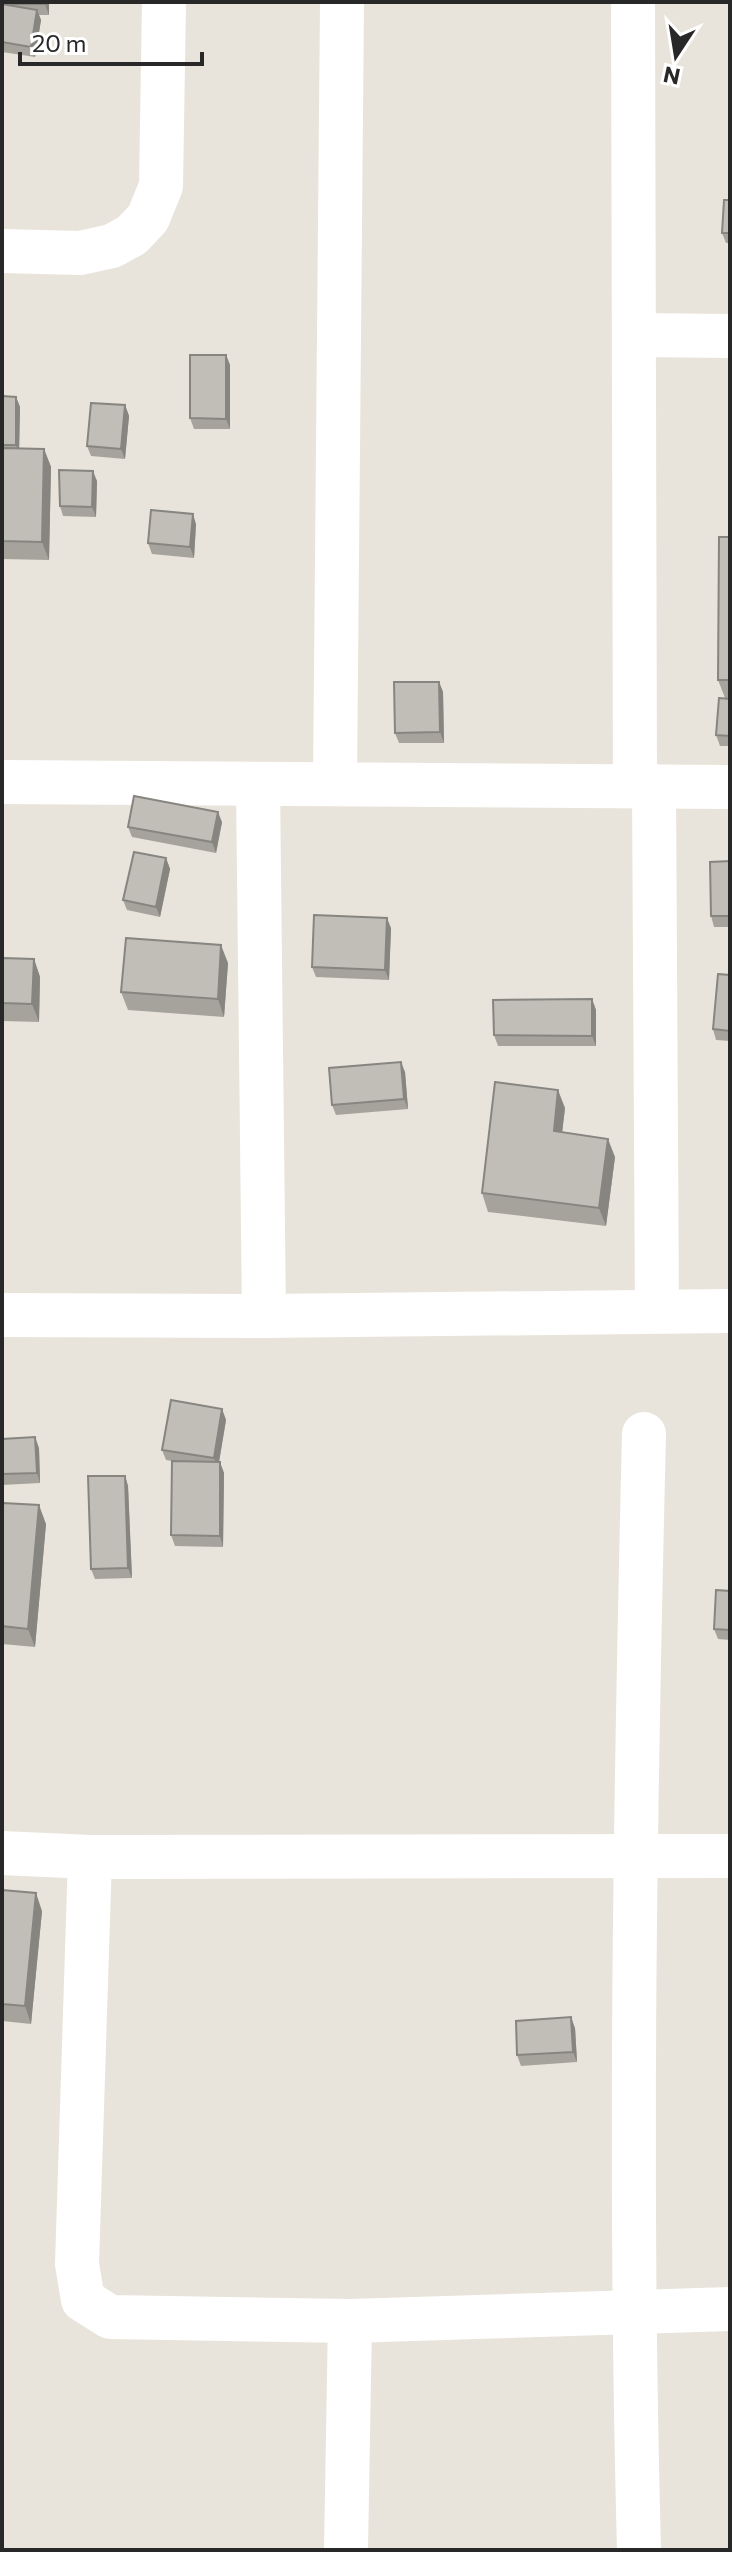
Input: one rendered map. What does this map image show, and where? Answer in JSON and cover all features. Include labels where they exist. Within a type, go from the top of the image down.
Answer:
[{"type":"street","points":[[2,251],[80,253],[112,246],[132,235],[148,218],[161,186],[164,2]]},
{"type":"street","points":[[335,782],[342,2]]},
{"type":"street","points":[[633,2],[636,335],[657,1311]]},
{"type":"street","points":[[636,335],[730,336]]},
{"type":"street","points":[[2,782],[730,787]]},
{"type":"street","points":[[258,784],[264,1316]]},
{"type":"street","points":[[2,1315],[264,1316],[730,1311]]},
{"type":"street","points":[[639,2550],[633,2311],[634,1856],[644,1434]]},
{"type":"street","points":[[2,1853],[90,1857],[730,1856]]},
{"type":"street","points":[[90,1857],[77,2264],[83,2300],[110,2317],[350,2321],[730,2309]]},
{"type":"street","points":[[346,2550],[350,2321]]},
{"type":"building","points":[[45,2],[45,4],[7,4]]},
{"type":"building","points":[[2,4],[37,10],[31,47],[2,42]]},
{"type":"building","points":[[724,200],[730,200],[730,233],[722,233]]},
{"type":"building","points":[[190,355],[226,355],[226,419],[190,418]]},
{"type":"building","points":[[2,396],[16,397],[16,445],[2,445]]},
{"type":"building","points":[[91,403],[125,405],[121,449],[87,446]]},
{"type":"building","points":[[2,448],[44,449],[42,542],[2,541]]},
{"type":"building","points":[[59,470],[93,471],[92,507],[60,506]]},
{"type":"building","points":[[151,510],[193,514],[190,547],[148,543]]},
{"type":"building","points":[[719,537],[730,537],[730,680],[718,680]]},
{"type":"building","points":[[394,682],[439,682],[440,732],[395,733]]},
{"type":"building","points":[[719,698],[730,699],[730,736],[716,735]]},
{"type":"building","points":[[134,796],[218,812],[212,842],[128,827]]},
{"type":"building","points":[[134,852],[166,858],[156,907],[123,900]]},
{"type":"building","points":[[730,861],[730,916],[711,916],[710,862]]},
{"type":"building","points":[[314,915],[387,918],[385,970],[312,967]]},
{"type":"building","points":[[126,938],[221,945],[218,999],[121,992]]},
{"type":"building","points":[[2,958],[34,959],[32,1004],[2,1003]]},
{"type":"building","points":[[718,974],[730,975],[730,1031],[713,1029]]},
{"type":"building","points":[[592,999],[592,1036],[494,1035],[493,1000]]},
{"type":"building","points":[[401,1062],[404,1099],[332,1105],[329,1068]]},
{"type":"building","points":[[495,1082],[558,1090],[554,1131],[608,1139],[599,1208],[482,1193]]},
{"type":"building","points":[[171,1400],[222,1409],[214,1458],[162,1450]]},
{"type":"building","points":[[35,1437],[37,1473],[2,1474],[2,1439]]},
{"type":"building","points":[[172,1461],[220,1462],[220,1536],[171,1535]]},
{"type":"building","points":[[88,1476],[125,1476],[128,1568],[91,1569]]},
{"type":"building","points":[[3,1503],[39,1505],[28,1629],[2,1626]]},
{"type":"building","points":[[716,1590],[730,1591],[730,1630],[714,1629]]},
{"type":"building","points":[[2,1890],[36,1893],[25,2006],[2,2004]]},
{"type":"building","points":[[571,2017],[573,2052],[517,2055],[516,2021]]}]
